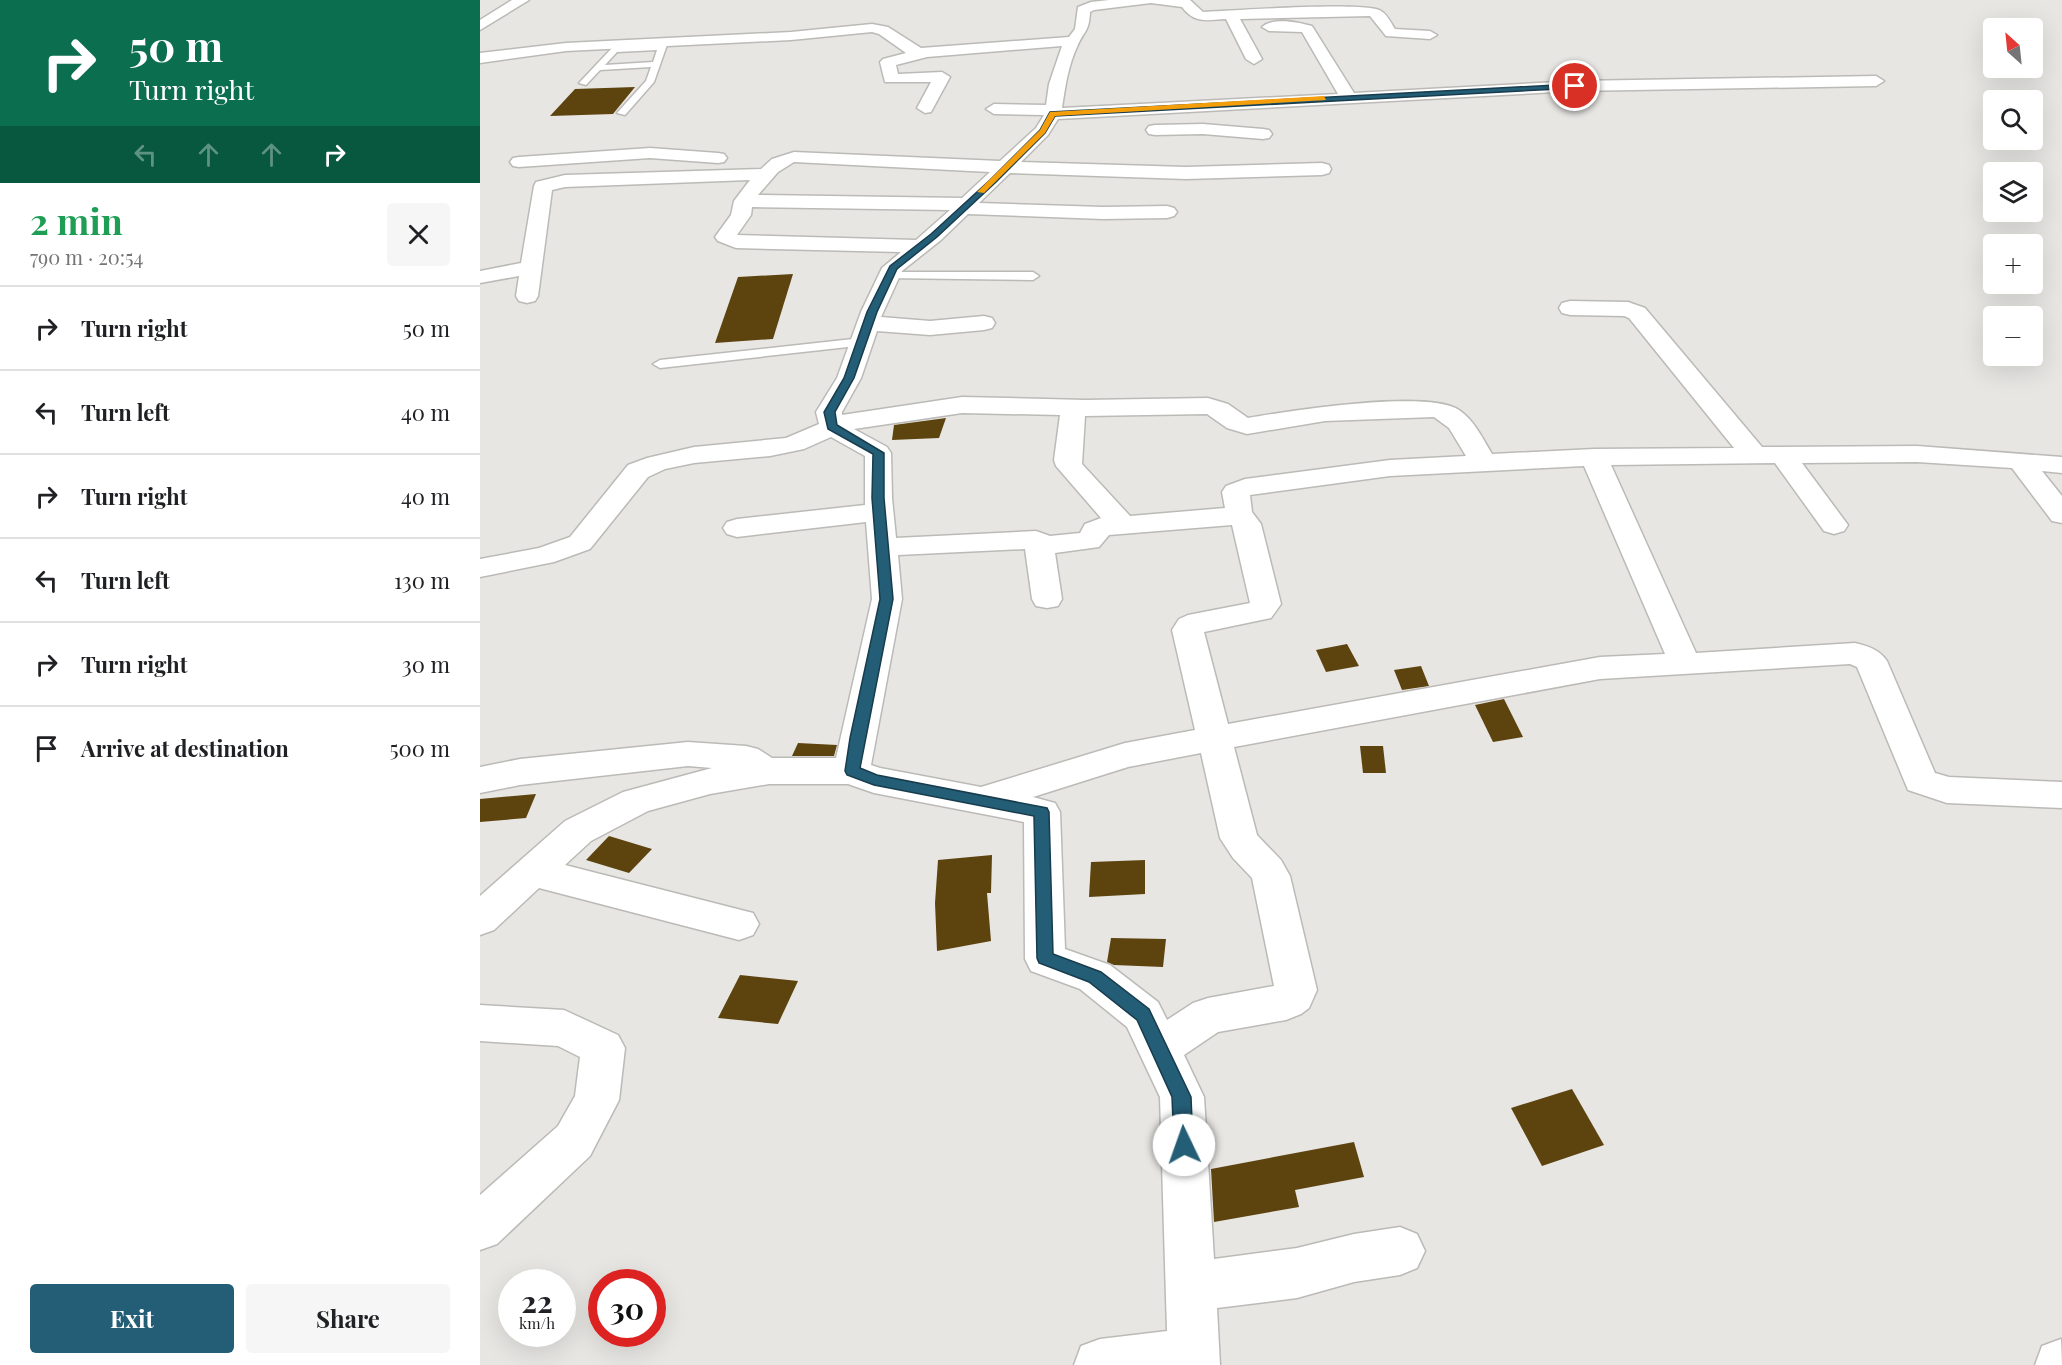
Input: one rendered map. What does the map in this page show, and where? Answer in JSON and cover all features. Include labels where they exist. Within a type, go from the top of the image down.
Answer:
[{"type":"street","points":[[480,26],[522,0]]},
{"type":"street","points":[[852,771],[887,599],[879,512],[878,453],[832,425],[830,412],[849,378],[865,333],[893,268],[965,207],[1013,161],[1050,117],[1057,84],[1073,41],[1082,29],[1083,10],[1148,0]]},
{"type":"street","points":[[1154,0],[1186,3],[1198,16],[1305,27],[1348,97]]},
{"type":"street","points":[[1235,21],[1328,11],[1372,12],[1391,33],[1430,35]]},
{"type":"street","points":[[1235,21],[1254,59]]},
{"type":"street","points":[[480,58],[519,51],[663,45],[872,28],[883,30],[915,52],[925,53]]},
{"type":"street","points":[[925,108],[942,77],[891,78],[888,62],[925,53],[1073,41]]},
{"type":"street","points":[[480,74],[519,51]]},
{"type":"street","points":[[1050,117],[1348,97],[1624,84],[1876,81]]},
{"type":"street","points":[[994,109],[1050,117],[1101,129]]},
{"type":"street","points":[[1140,130],[1209,129],[1263,134]]},
{"type":"street","points":[[519,162],[666,154],[724,159],[721,167],[771,171]]},
{"type":"street","points":[[920,246],[731,241],[725,237],[743,208],[771,171],[784,159],[800,156],[1013,161],[1186,173],[1322,169]]},
{"type":"street","points":[[580,180],[584,157]]},
{"type":"street","points":[[1013,161],[1136,157]]},
{"type":"street","points":[[526,296],[543,186],[556,181],[771,171]]},
{"type":"street","points":[[743,208],[965,207],[1150,197]]},
{"type":"street","points":[[965,207],[1097,213],[1094,227],[1096,229],[1169,220]]},
{"type":"street","points":[[480,277],[529,268]]},
{"type":"street","points":[[1570,308],[1628,309],[1637,313],[1755,456]]},
{"type":"street","points":[[865,333],[984,323]]},
{"type":"street","points":[[480,568],[543,556],[580,543],[639,471],[652,464],[689,456],[787,446],[811,438],[832,425],[962,405],[1073,408],[1214,406],[1238,424],[1247,426],[1325,413],[1443,410],[1454,417],[1484,463]]},
{"type":"street","points":[[1073,408],[1067,460],[1069,466],[1123,526]]},
{"type":"street","points":[[1159,1049],[1208,1016],[1286,1002],[1294,996],[1296,990],[1271,876],[1266,867],[1246,850],[1239,838],[1188,630],[1190,626],[1199,622],[1260,611],[1265,608],[1266,604],[1247,524],[1238,514],[1236,492],[1245,487],[1373,469],[1594,457],[1917,454],[2062,465]]},
{"type":"street","points":[[1783,456],[1834,525]]},
{"type":"street","points":[[1594,457],[1685,664]]},
{"type":"street","points":[[2020,461],[2062,515]]},
{"type":"street","points":[[737,528],[879,512]]},
{"type":"street","points":[[1040,546],[1089,541],[1093,539],[1097,528],[1238,514]]},
{"type":"street","points":[[882,547],[1033,539],[1039,542],[1040,546],[1047,599]]},
{"type":"street","points":[[983,800],[1125,755],[1600,668],[1855,653],[1871,661],[1921,781],[1947,790],[2062,795]]},
{"type":"street","points":[[480,780],[520,772],[688,754],[746,758],[769,771]]},
{"type":"street","points":[[480,919],[578,831],[636,801],[710,781],[769,771],[852,771],[874,780],[1042,812],[1045,958],[1095,977],[1143,1015],[1182,1097],[1194,1360],[1100,1365]]},
{"type":"street","points":[[533,872],[739,924]]},
{"type":"street","points":[[480,1023],[564,1028],[603,1048],[597,1100],[574,1141],[480,1227]]},
{"type":"street","points":[[1190,1287],[1297,1273],[1354,1258],[1400,1251]]},
{"type":"lane","points":[[583,83],[615,50],[663,45],[648,85],[622,113]]},
{"type":"lane","points":[[597,68],[656,64]]},
{"type":"lane","points":[[889,276],[1033,276]]},
{"type":"lane","points":[[660,363],[865,333]]},
{"type":"building","points":[[635,87],[613,114],[550,116],[575,89]]},
{"type":"building","points":[[793,274],[773,339],[715,343],[738,277]]},
{"type":"building","points":[[946,418],[939,438],[892,440],[894,425]]},
{"type":"building","points":[[1347,644],[1359,666],[1326,672],[1316,650]]},
{"type":"building","points":[[1421,666],[1429,686],[1402,690],[1394,670]]},
{"type":"building","points":[[1504,699],[1523,737],[1493,742],[1475,705]]},
{"type":"building","points":[[798,743],[837,745],[834,756],[792,756]]},
{"type":"building","points":[[1360,746],[1383,746],[1386,773],[1363,773]]},
{"type":"building","points":[[536,794],[526,818],[480,822],[480,799]]},
{"type":"building","points":[[609,836],[652,849],[629,873],[586,860]]},
{"type":"building","points":[[992,855],[991,893],[987,893],[991,941],[937,951],[935,903],[938,860]]},
{"type":"building","points":[[1145,860],[1145,894],[1089,897],[1091,862]]},
{"type":"building","points":[[1111,938],[1166,939],[1163,967],[1114,965],[1107,962]]},
{"type":"building","points":[[740,975],[798,981],[778,1024],[718,1018]]},
{"type":"building","points":[[1572,1089],[1604,1145],[1542,1166],[1511,1108]]},
{"type":"building","points":[[1354,1142],[1364,1177],[1295,1190],[1299,1207],[1214,1222],[1211,1169]]},
{"type":"slow traffic","points":[[981,192],[1042,131],[1053,114],[1324,99]]},
{"type":"route","points":[[1184,1145],[1182,1097],[1143,1015],[1095,977],[1045,958],[1042,812],[874,780],[852,771],[887,599],[878,498],[878,453],[832,427],[830,412],[849,378],[872,312],[893,268],[934,236],[992,181],[1042,131],[1053,114],[1575,86]]}]
